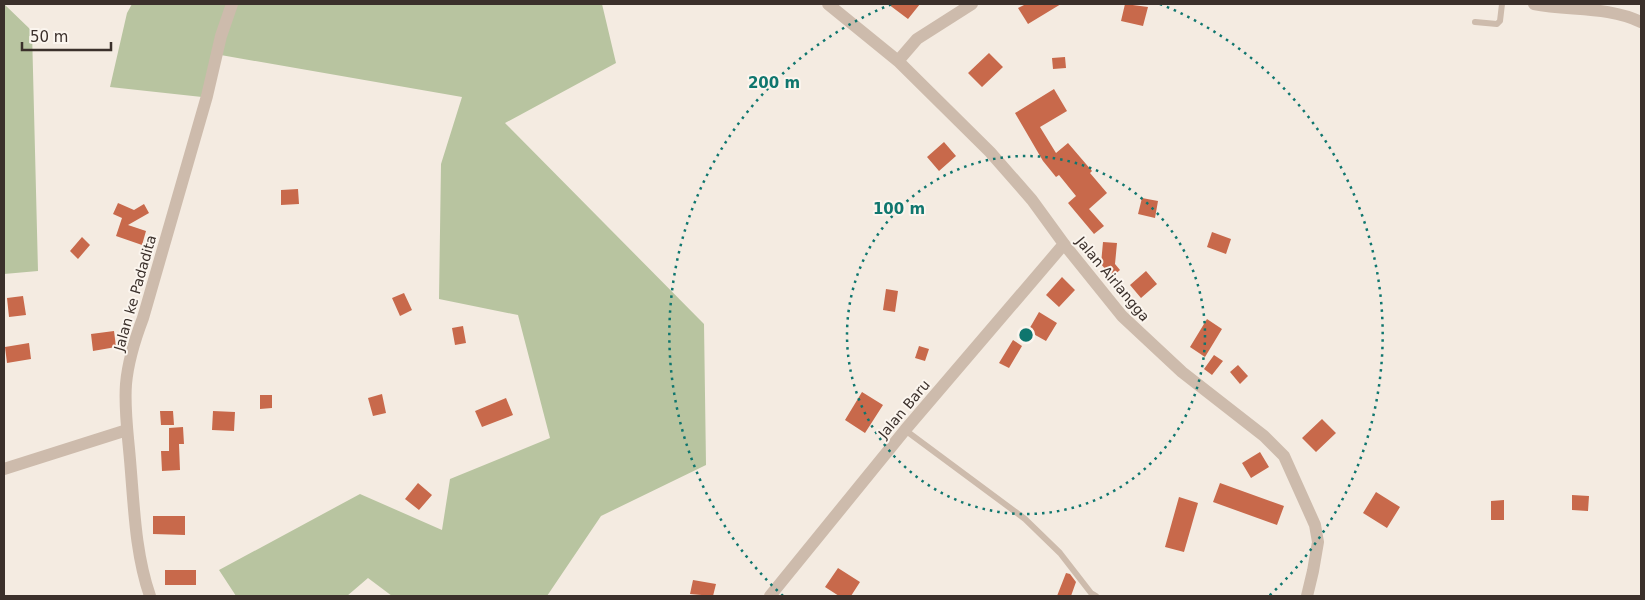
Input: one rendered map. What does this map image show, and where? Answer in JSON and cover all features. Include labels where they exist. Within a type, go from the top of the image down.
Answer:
[{"type":"street","name":"Jalan ke Padadita","points":[[150,596],[141,565],[133,498],[127,430],[126,384],[134,339],[143,318],[207,96],[221,36],[232,4]]},
{"type":"street","name":"Jalan Airlangga","points":[[828,4],[898,61],[984,146],[1032,200],[1064,244],[1122,316],[1182,372],[1264,436],[1284,456],[1315,525],[1318,542],[1307,596]]},
{"type":"street","points":[[898,61],[917,39],[972,4]]},
{"type":"street","points":[[1534,4],[1564,9],[1638,16]]},
{"type":"street","name":"Jalan Baru","points":[[770,596],[905,430],[1064,244]]},
{"type":"street","points":[[4,469],[127,430]]},
{"type":"lane","points":[[1475,22],[1497,24],[1500,21],[1502,4]]},
{"type":"lane","points":[[905,430],[1025,519],[1060,553],[1091,593],[1096,596]]},
{"type":"green space","points":[[4,4],[32,31],[38,271],[4,274]]},
{"type":"green space","points":[[132,4],[602,4],[616,63],[505,123],[704,324],[706,465],[601,516],[547,596],[392,596],[368,578],[347,596],[236,596],[219,570],[360,494],[442,530],[450,479],[550,438],[518,315],[439,299],[441,164],[462,97],[215,54],[202,97],[110,87],[127,13]]},
{"type":"building","points":[[888,4],[920,4],[908,19]]},
{"type":"building","points":[[1026,4],[1061,4],[1028,24],[1018,8]]},
{"type":"building","points":[[1125,4],[1148,7],[1143,26],[1121,21]]},
{"type":"building","points":[[989,53],[1003,67],[982,87],[968,73]]},
{"type":"building","points":[[1065,57],[1066,68],[1053,69],[1052,58]]},
{"type":"building","points":[[1054,89],[1067,111],[1040,127],[1056,153],[1068,143],[1092,171],[1090,173],[1107,193],[1089,209],[1104,226],[1094,234],[1068,203],[1076,196],[1059,175],[1056,177],[1043,161],[1015,113]]},
{"type":"building","points":[[944,142],[956,156],[939,171],[927,157]]},
{"type":"building","points":[[298,189],[299,204],[281,205],[281,190]]},
{"type":"building","points":[[1142,198],[1158,201],[1155,218],[1138,214]]},
{"type":"building","points":[[118,203],[134,210],[144,204],[149,213],[128,225],[146,231],[142,245],[116,236],[122,218],[113,214]]},
{"type":"building","points":[[1212,232],[1231,239],[1226,254],[1207,247]]},
{"type":"building","points":[[82,237],[90,245],[78,259],[70,251]]},
{"type":"building","points":[[1103,242],[1117,243],[1115,264],[1120,270],[1112,277],[1101,264]]},
{"type":"building","points":[[1146,271],[1157,284],[1141,298],[1130,285]]},
{"type":"building","points":[[1062,277],[1075,290],[1059,307],[1046,295]]},
{"type":"building","points":[[886,289],[898,291],[895,312],[883,310]]},
{"type":"building","points":[[404,293],[412,310],[400,316],[392,298]]},
{"type":"building","points":[[23,296],[26,315],[9,317],[7,298]]},
{"type":"building","points":[[1039,312],[1057,323],[1046,341],[1028,331]]},
{"type":"building","points":[[1207,319],[1222,329],[1205,357],[1190,347]]},
{"type":"building","points":[[463,326],[466,343],[455,345],[452,328]]},
{"type":"building","points":[[114,331],[116,347],[93,351],[91,334]]},
{"type":"building","points":[[1013,340],[1022,346],[1009,368],[999,363]]},
{"type":"building","points":[[29,343],[31,359],[7,363],[5,347]]},
{"type":"building","points":[[919,346],[929,349],[925,361],[915,358]]},
{"type":"building","points":[[1214,355],[1223,361],[1212,375],[1204,369]]},
{"type":"building","points":[[1238,365],[1248,376],[1240,384],[1230,372]]},
{"type":"building","points":[[862,392],[883,405],[865,433],[845,420]]},
{"type":"building","points":[[382,394],[386,413],[373,416],[368,398]]},
{"type":"building","points":[[260,395],[272,395],[272,408],[260,409]]},
{"type":"building","points":[[506,398],[513,415],[482,427],[475,411]]},
{"type":"building","points":[[160,411],[173,411],[174,425],[161,425]]},
{"type":"building","points":[[213,411],[235,412],[234,431],[212,430]]},
{"type":"building","points":[[1322,419],[1336,433],[1316,452],[1302,438]]},
{"type":"building","points":[[183,427],[184,444],[179,444],[180,470],[162,471],[161,451],[169,451],[169,428]]},
{"type":"building","points":[[1260,452],[1269,467],[1251,478],[1242,463]]},
{"type":"building","points":[[418,483],[432,495],[419,510],[405,499]]},
{"type":"building","points":[[1220,483],[1284,506],[1277,525],[1213,502]]},
{"type":"building","points":[[1376,492],[1400,507],[1387,528],[1363,513]]},
{"type":"building","points":[[1572,495],[1589,496],[1588,511],[1572,510]]},
{"type":"building","points":[[1179,497],[1198,503],[1184,552],[1165,547]]},
{"type":"building","points":[[1504,500],[1504,520],[1491,520],[1491,501]]},
{"type":"building","points":[[153,516],[185,516],[185,535],[153,534]]},
{"type":"building","points":[[838,568],[860,582],[851,596],[839,596],[825,587]]},
{"type":"building","points":[[165,570],[196,570],[196,585],[165,585]]},
{"type":"building","points":[[1066,573],[1070,574],[1076,582],[1071,596],[1057,596]]},
{"type":"building","points":[[693,580],[716,584],[713,596],[690,594]]}]
